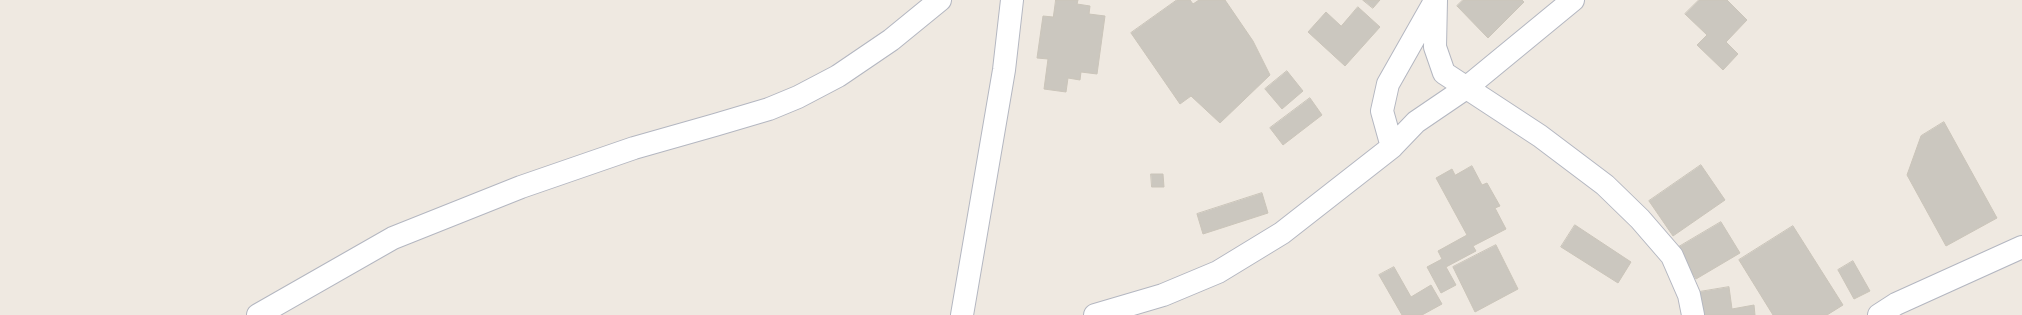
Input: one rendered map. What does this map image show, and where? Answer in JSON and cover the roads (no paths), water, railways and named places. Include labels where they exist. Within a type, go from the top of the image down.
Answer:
[{"type":"street","points":[[258,315],[393,238],[536,182],[634,148],[769,109],[798,97],[843,72],[890,40],[940,0]]},
{"type":"street","points":[[962,315],[1004,70],[1012,0]]},
{"type":"street","points":[[1436,0],[1435,47],[1444,73],[1540,136],[1605,185],[1640,219],[1672,256],[1689,295],[1693,315]]},
{"type":"street","points":[[1392,147],[1382,111],[1388,84],[1436,0]]},
{"type":"street","points":[[1095,315],[1163,295],[1218,272],[1282,233],[1392,147],[1416,122],[1466,88],[1573,0]]},
{"type":"street","points":[[1879,315],[1896,304],[2022,247]]}]
